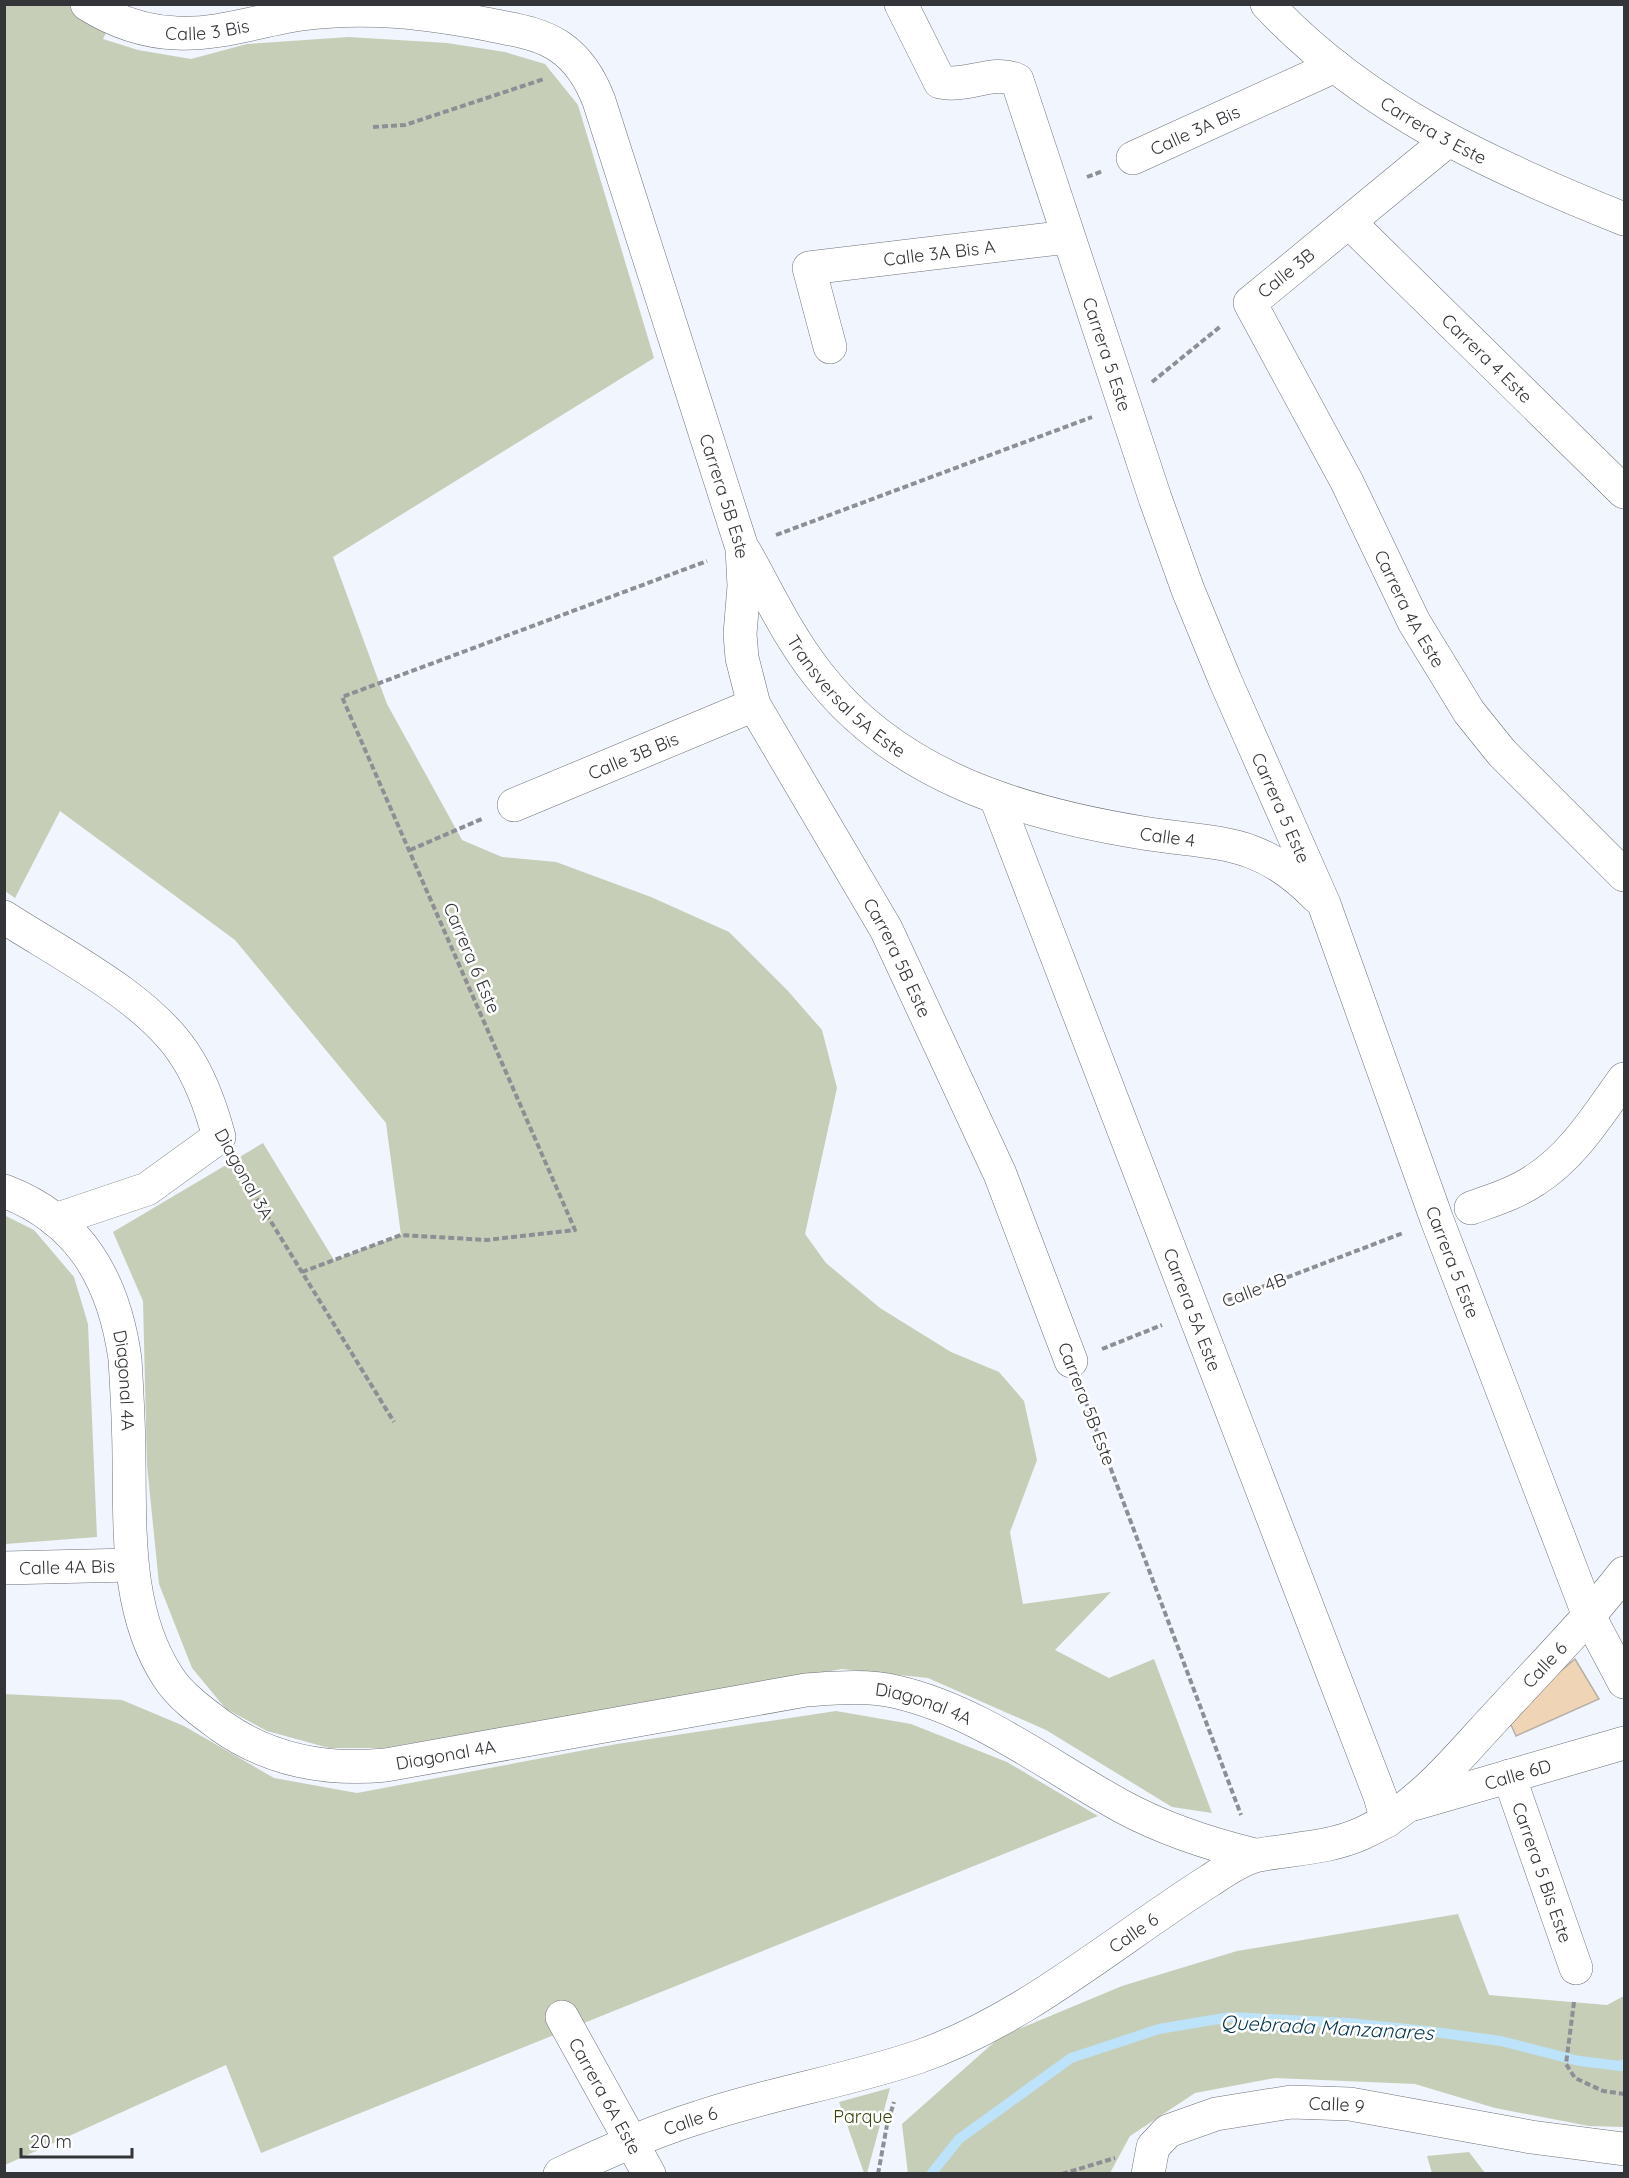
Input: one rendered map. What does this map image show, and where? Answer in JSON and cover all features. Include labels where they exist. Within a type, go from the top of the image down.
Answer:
[{"type":"street","name":"Calle 3 Bis","points":[[87,4],[126,24],[175,33],[200,33],[264,20],[344,10],[424,12],[530,33],[560,47],[574,58]]},
{"type":"street","name":"Carrera 5 Este","points":[[901,4],[940,82],[953,85],[1006,75],[1017,80],[1124,405],[1188,590],[1225,680],[1324,904],[1437,1220],[1589,1616],[1624,1682]]},
{"type":"street","name":"Carrera 3 Este","points":[[1280,11],[1335,66],[1394,108],[1447,141],[1624,219]]},
{"type":"street","name":"Carrera 5B Este","points":[[574,58],[593,86],[599,101],[742,548],[744,585],[740,634],[742,658],[754,705],[886,929],[1000,1174],[1071,1361]]},
{"type":"street","name":"Calle 3A Bis","points":[[1132,158],[1335,66]]},
{"type":"street","name":"Calle 3B","points":[[1250,303],[1447,141]]},
{"type":"street","name":"Carrera 4 Este","points":[[1349,222],[1624,492]]},
{"type":"street","name":"Calle 3A Bis A","points":[[830,347],[809,268],[1068,237]]},
{"type":"street","name":"Carrera 4A Este","points":[[1250,303],[1347,482],[1414,622],[1469,712],[1502,753],[1624,875]]},
{"type":"street","name":"Transversal 5A Este","points":[[742,548],[796,644],[841,702],[897,750],[962,785],[996,798]]},
{"type":"street","name":"Calle 3B Bis","points":[[514,805],[754,705]]},
{"type":"street","name":"Calle 4","points":[[996,798],[1103,826],[1212,840],[1238,846],[1285,869],[1324,904]]},
{"type":"street","name":"Carrera 5A Este","points":[[996,798],[1195,1313],[1398,1813]]},
{"type":"street","name":"Diagonal 3A","points":[[4,917],[141,1007],[163,1027],[183,1052],[199,1078],[211,1106],[219,1137]]},
{"type":"street","points":[[1471,1208],[1516,1191],[1554,1167],[1570,1150],[1624,1079]]},
{"type":"street","points":[[55,1220],[147,1189],[219,1137]]},
{"type":"street","name":"Diagonal 4A","points":[[4,1191],[21,1197],[55,1220],[81,1243],[98,1268],[120,1327],[129,1429],[131,1565],[150,1644],[168,1678],[201,1711],[238,1738],[276,1756],[316,1765],[352,1768],[386,1765],[806,1690],[857,1687],[896,1692],[941,1706],[1025,1748],[1122,1806],[1167,1829],[1209,1844],[1255,1855]]},
{"type":"street","name":"Calle 4A Bis","points":[[4,1568],[131,1565]]},
{"type":"street","name":"Calle 6","points":[[560,2174],[631,2140],[702,2116],[920,2056],[1004,2016],[1058,1983],[1212,1879],[1255,1855],[1296,1852],[1360,1835],[1398,1813],[1428,1789],[1589,1616],[1624,1573]]},
{"type":"street","name":"Calle 6D","points":[[1398,1813],[1509,1776],[1624,1743]]},
{"type":"street","name":"Carrera 5 Bis Este","points":[[1509,1776],[1576,1968]]},
{"type":"street","name":"Carrera 6A Este","points":[[562,2017],[649,2174]]},
{"type":"street","name":"Calle 9","points":[[1150,2160],[1168,2131],[1216,2114],[1291,2102],[1329,2101],[1532,2137],[1624,2150]]},
{"type":"path","points":[[373,127],[405,125],[508,93],[545,79],[574,58]]},
{"type":"path","name":"Calle 3A Bis","points":[[1054,192],[1132,158]]},
{"type":"path","name":"Calle 3B","points":[[1124,405],[1250,303]]},
{"type":"path","name":"Carrera 6 Este","points":[[302,1272],[401,1235],[487,1240],[575,1230],[411,850],[342,697]]},
{"type":"path","points":[[411,850],[514,805]]},
{"type":"path","name":"Diagonal 3A","points":[[219,1137],[394,1422]]},
{"type":"path","name":"Calle 4B","points":[[1071,1361],[1437,1220]]},
{"type":"path","name":"Carrera 5B Este","points":[[1071,1361],[1255,1855]]},
{"type":"path","points":[[1572,2032],[1566,2064],[1575,2078],[1603,2091],[1624,2094]]},
{"type":"path","points":[[878,2174],[887,2125],[896,2098],[920,2056]]},
{"type":"path","points":[[1062,2174],[1150,2160]]},
{"type":"green space","points":[[4,5],[119,5],[103,39],[138,50],[191,59],[247,44],[349,37],[447,43],[505,52],[545,64],[578,105],[654,358],[333,557],[387,704],[462,840],[502,857],[556,862],[651,897],[729,932],[788,991],[822,1030],[837,1088],[805,1234],[826,1263],[880,1308],[951,1352],[999,1372],[1024,1401],[1037,1460],[1010,1532],[1023,1604],[1111,1592],[1055,1650],[1109,1678],[1154,1659],[1212,1813],[1172,1807],[1046,1730],[928,1678],[842,1669],[384,1748],[329,1748],[267,1731],[226,1709],[192,1668],[159,1584],[147,1465],[143,1301],[113,1232],[263,1143],[334,1260],[401,1235],[386,1123],[235,940],[60,811],[15,898],[5,891]]},
{"type":"green space","points":[[4,1215],[34,1230],[74,1277],[88,1324],[97,1537],[5,1544]]},
{"type":"green space","points":[[4,1694],[122,1700],[184,1726],[274,1778],[357,1793],[617,1744],[836,1711],[911,1724],[1007,1762],[1098,1816],[261,2153],[226,2065],[5,2165]]},
{"type":"green space","points":[[1458,1914],[1489,1995],[1607,2005],[1624,1996],[1624,2127],[1589,2126],[1495,2108],[1415,2084],[1275,2078],[1195,2093],[1130,2136],[1110,2173],[908,2174],[902,2124],[1000,2037],[1122,1986],[1237,1951]]},
{"type":"green space","name":"Parque","points":[[890,2088],[867,2173],[864,2173],[839,2102]]},
{"type":"green space","points":[[1469,2152],[1485,2173],[1432,2173],[1427,2156]]},
{"type":"building","points":[[1575,1659],[1599,1699],[1516,1736],[1507,1716]]},
{"type":"waterway","name":"Quebrada Manzanares","points":[[931,2174],[959,2139],[1071,2058],[1159,2029],[1230,2017],[1348,2023],[1427,2031],[1501,2041],[1579,2061],[1621,2066],[1624,2064]]}]
